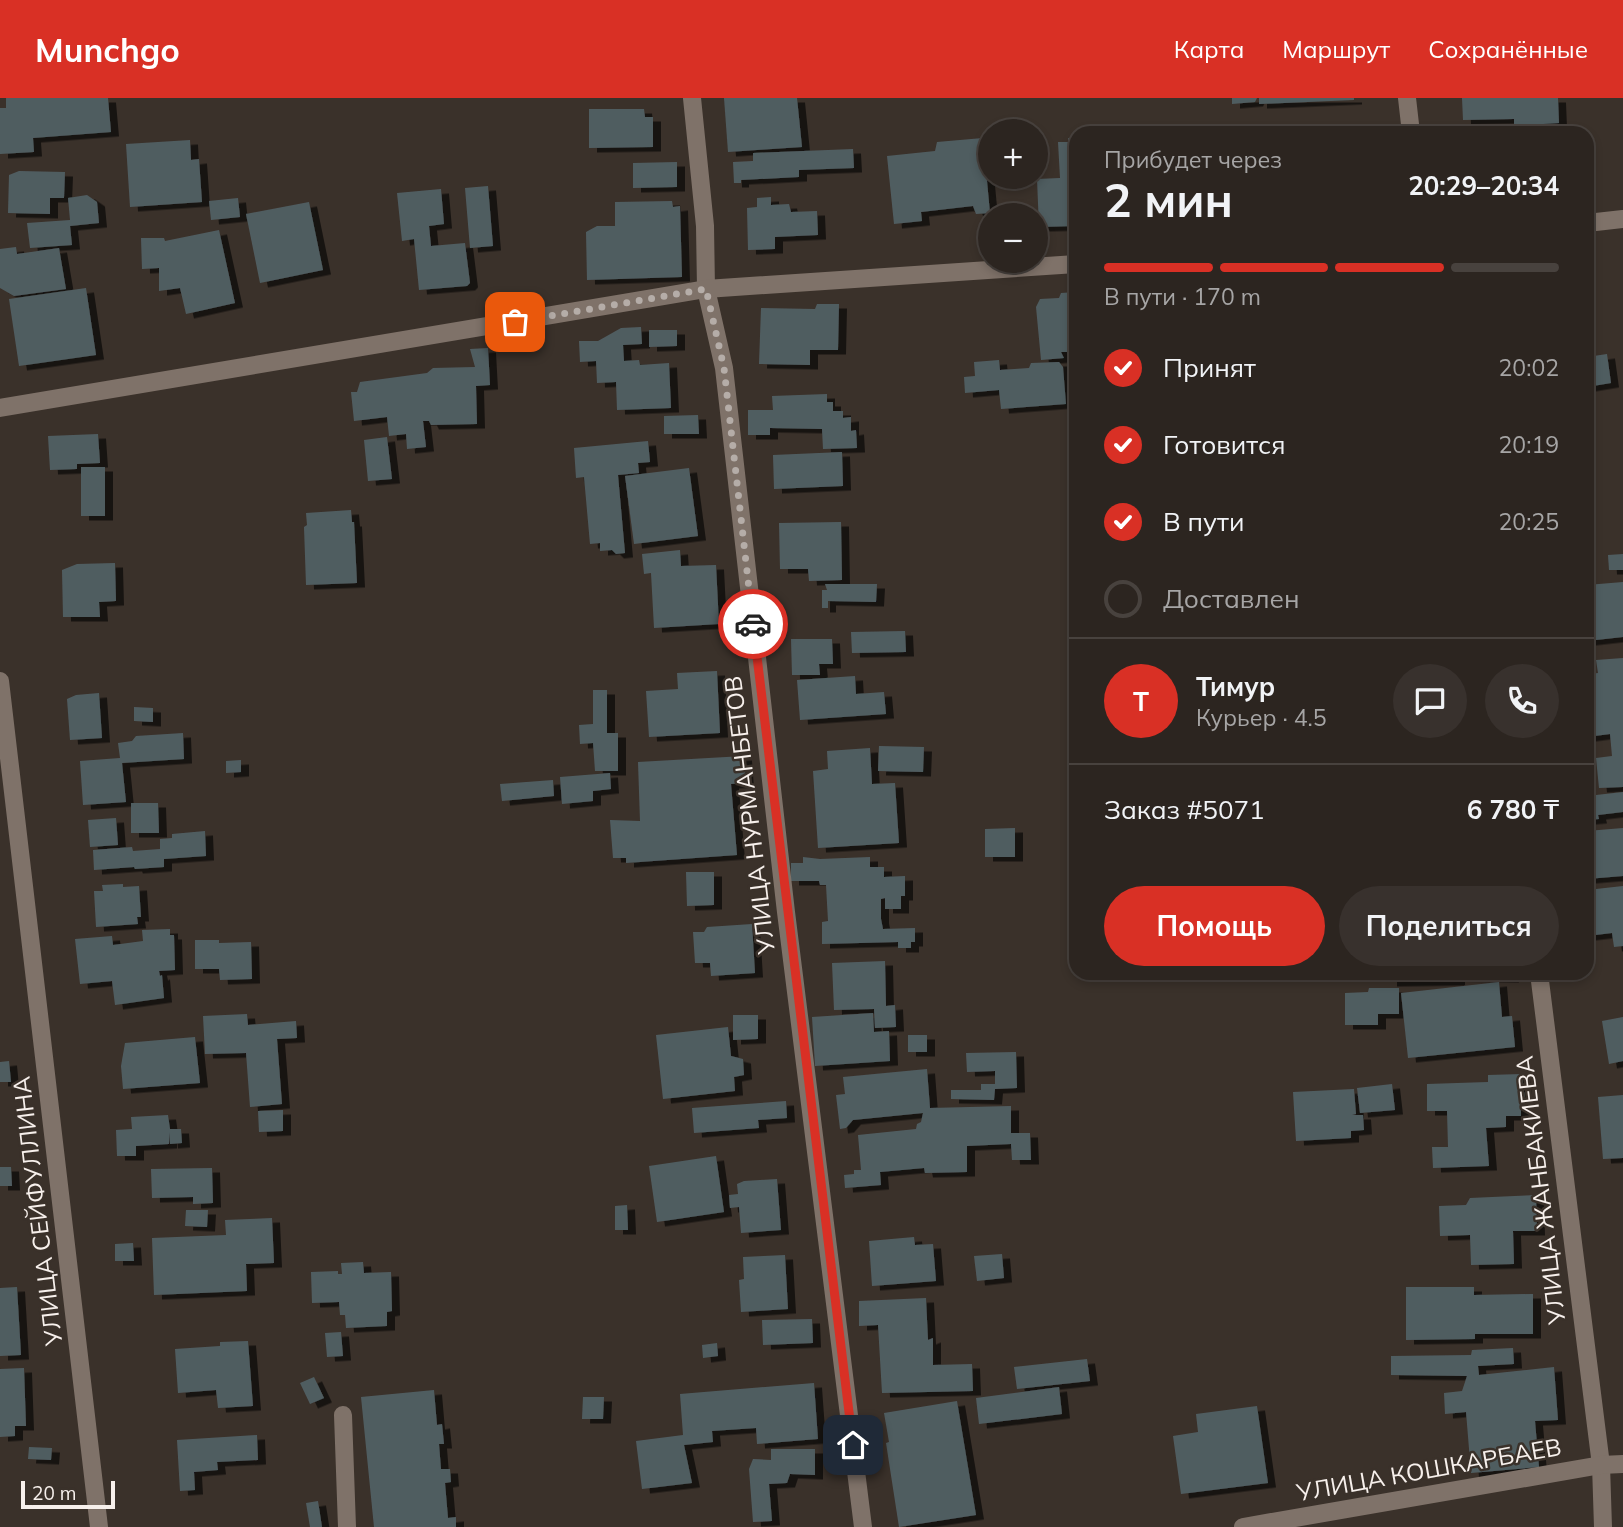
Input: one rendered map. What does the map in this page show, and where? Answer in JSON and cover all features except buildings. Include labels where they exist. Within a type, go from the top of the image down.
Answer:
[{"type":"street","name":"УЛИЦА НУРМАНБЕТОВ","points":[[692,98],[705,226],[706,289],[724,368],[783,885],[863,1527]]},
{"type":"street","points":[[1407,98],[1410,126]]},
{"type":"street","points":[[1594,222],[1623,219]]},
{"type":"street","points":[[0,408],[706,289],[1069,264]]},
{"type":"street","name":"УЛИЦА СЕЙФУЛЛИНА","points":[[0,681],[99,1527]]},
{"type":"street","name":"УЛИЦА ЖАНБАКИЕВА","points":[[1540,980],[1601,1465],[1603,1527]]},
{"type":"street","points":[[343,1416],[347,1527]]},
{"type":"street","name":"УЛИЦА КОШКАРБАЕВ","points":[[1243,1527],[1323,1520],[1601,1465],[1623,1464]]},
{"type":"way so far","points":[[515,322],[706,289],[724,368],[753,624]]},
{"type":"route","points":[[753,624],[853,1445]]}]
